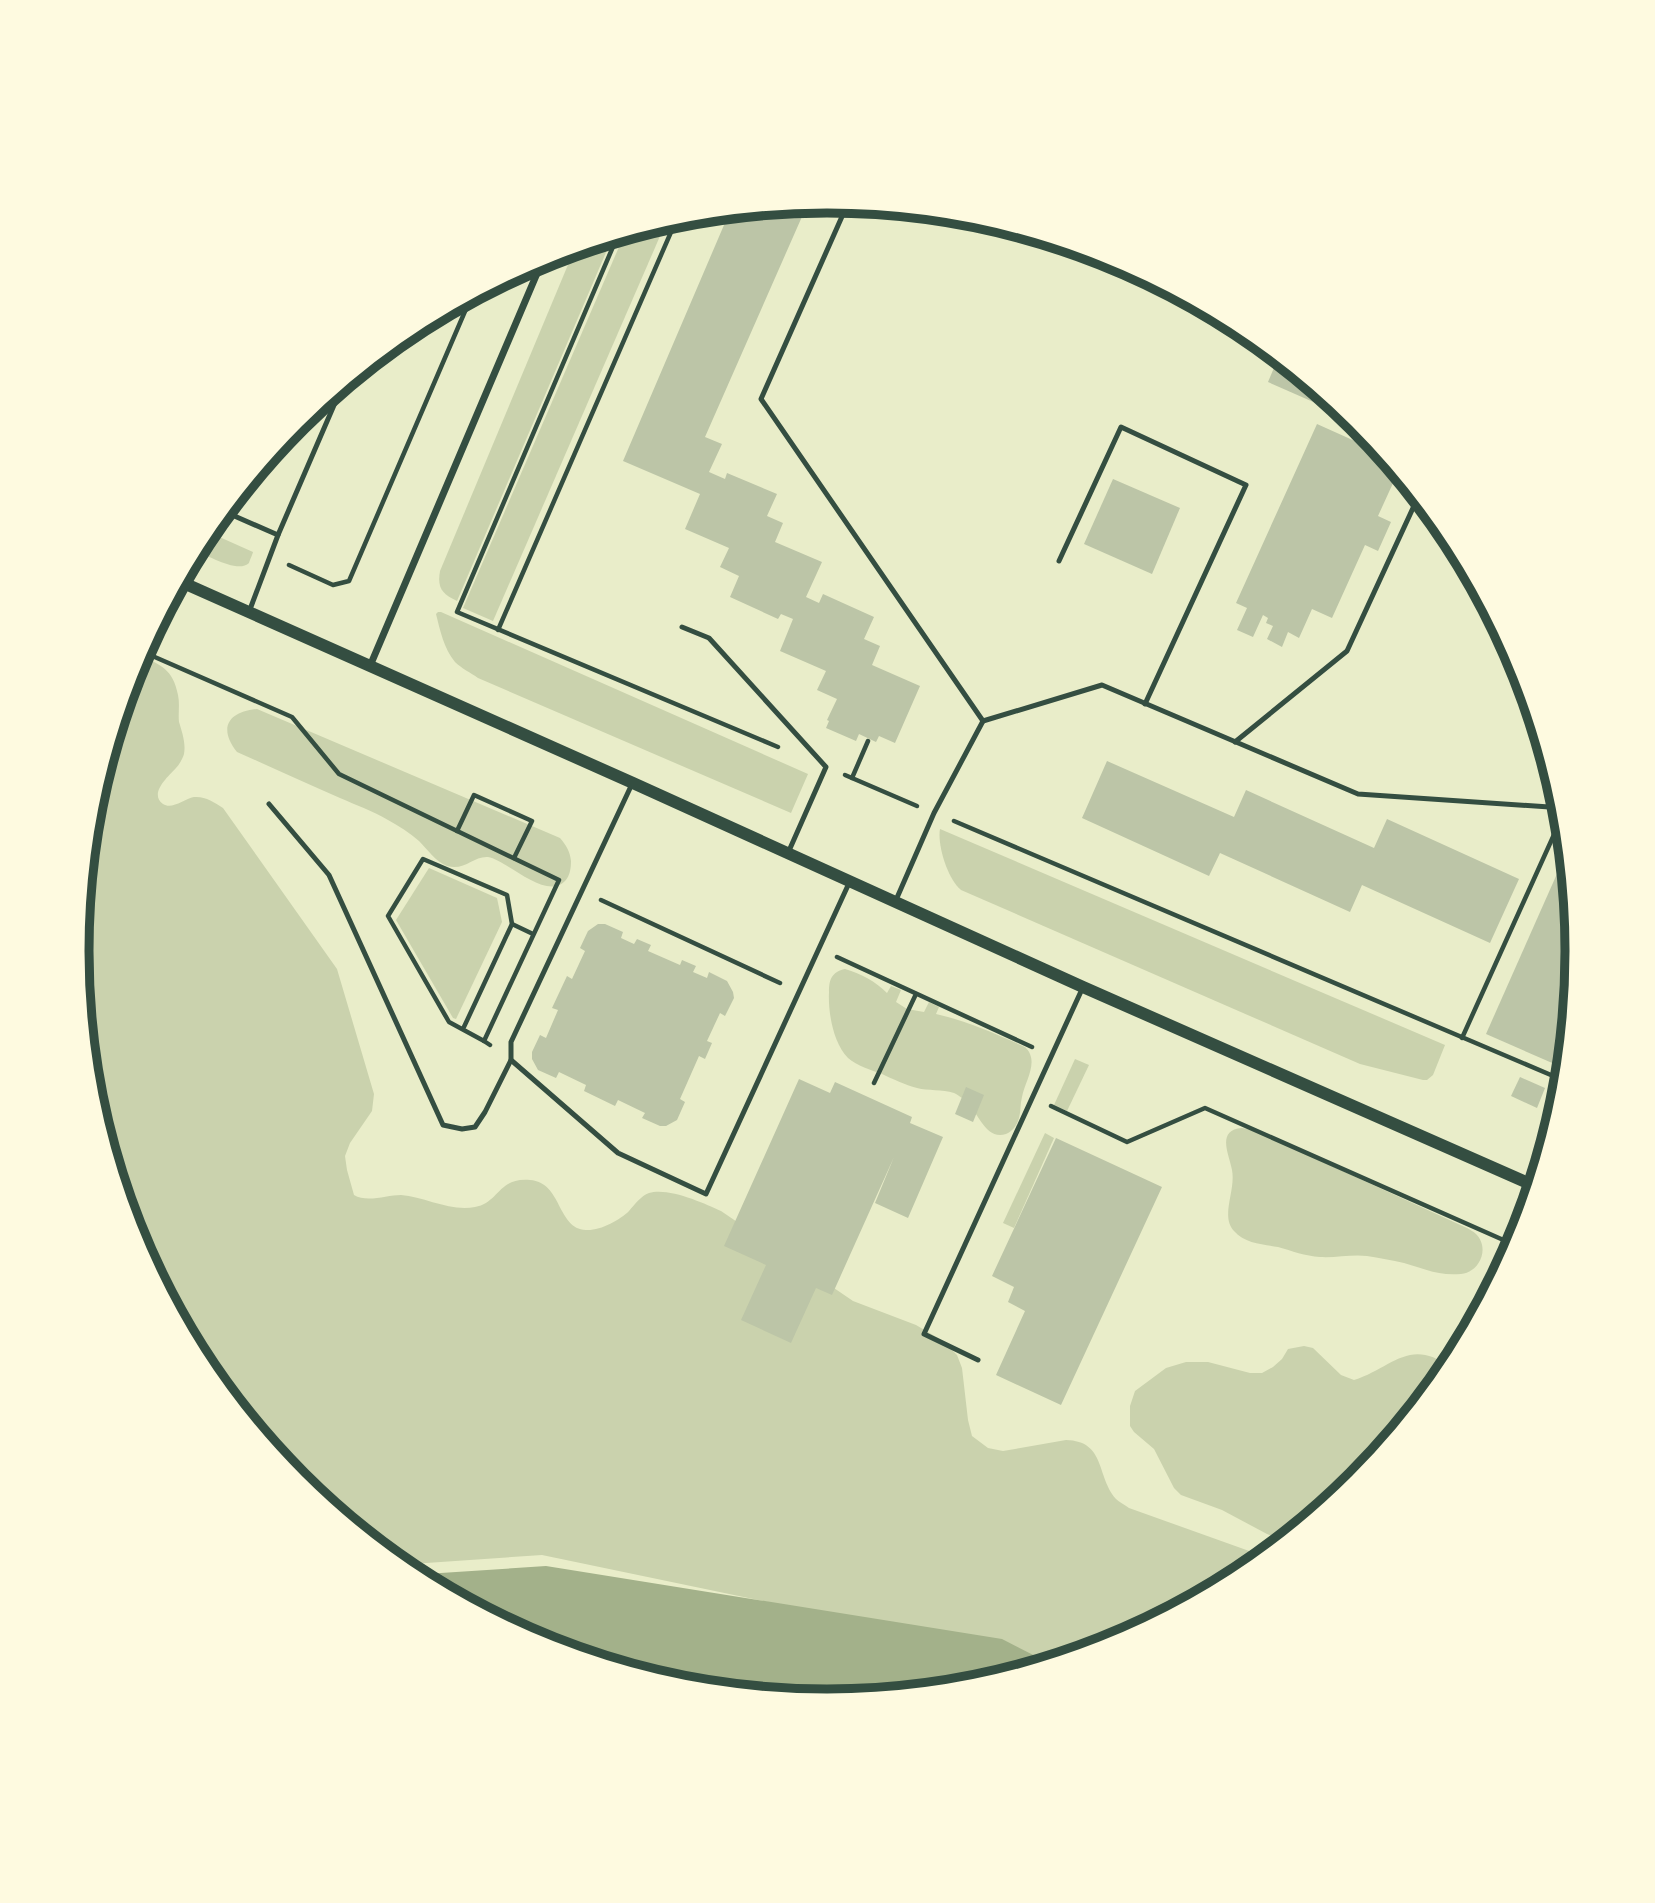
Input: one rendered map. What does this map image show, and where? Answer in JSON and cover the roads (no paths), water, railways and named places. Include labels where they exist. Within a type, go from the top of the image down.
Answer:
[{"type":"street","points":[[370,666],[537,272]]},
{"type":"street","points":[[187,584],[1083,987],[1529,1182]]},
{"type":"lane","points":[[843,214],[761,399],[983,721]]},
{"type":"lane","points":[[249,612],[278,535],[336,401]]},
{"type":"lane","points":[[1059,561],[1121,427],[1246,485],[1146,704]]},
{"type":"lane","points":[[1235,742],[1348,650],[1415,504]]},
{"type":"lane","points":[[233,515],[278,535]]},
{"type":"lane","points":[[682,627],[709,638],[826,767],[788,853]]},
{"type":"lane","points":[[896,901],[934,813],[983,721],[1102,685],[1358,794],[1552,806]]},
{"type":"lane","points":[[269,804],[329,875],[443,1125],[462,1129],[475,1127],[511,1060],[511,1042],[633,783]]},
{"type":"lane","points":[[511,1060],[618,1153],[706,1194],[850,881]]},
{"type":"lane","points":[[978,1360],[924,1334],[1083,987]]}]
